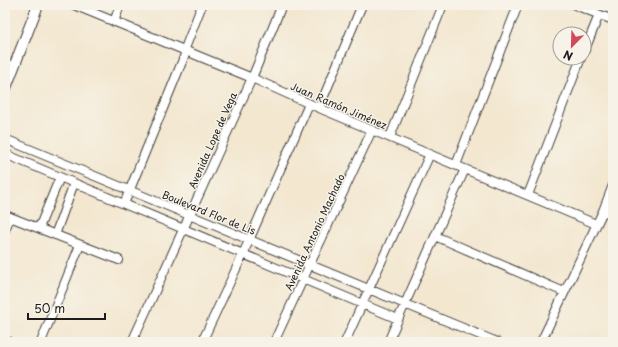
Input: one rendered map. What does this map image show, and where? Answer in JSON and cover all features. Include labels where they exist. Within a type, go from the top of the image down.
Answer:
[{"type":"street","points":[[5,90],[9,66],[38,5]]},
{"type":"street","name":"Juan Ramón Jiménez","points":[[74,5],[185,52],[252,78],[309,104],[596,224]]},
{"type":"street","points":[[114,22],[120,5]]},
{"type":"street","points":[[124,204],[185,52],[202,5]]},
{"type":"street","name":"Avenida Lope de Vega","points":[[132,342],[252,78],[282,5]]},
{"type":"street","points":[[319,108],[362,5]]},
{"type":"street","points":[[390,138],[443,5]]},
{"type":"street","points":[[456,165],[518,5]]},
{"type":"street","points":[[575,5],[613,20]]},
{"type":"street","points":[[592,32],[599,14]]},
{"type":"street","points":[[528,195],[579,66]]},
{"type":"street","points":[[202,342],[243,254],[309,104]]},
{"type":"street","name":"Avenida Antonio Machado","points":[[274,342],[372,130]]},
{"type":"street","name":"Boulevard Flor de Lis","points":[[5,139],[497,342]]},
{"type":"street","points":[[5,154],[398,319]]},
{"type":"street","points":[[345,342],[430,154]]},
{"type":"street","points":[[388,342],[465,169]]},
{"type":"street","points":[[39,228],[60,177]]},
{"type":"street","points":[[55,235],[74,183]]},
{"type":"street","points":[[541,342],[603,211],[613,185]]},
{"type":"street","points":[[603,211],[613,215]]},
{"type":"street","points":[[5,230],[8,216],[119,260]]},
{"type":"street","points":[[435,236],[564,292]]},
{"type":"street","points":[[41,342],[80,245]]},
{"type":"street","points":[[5,340],[10,342]]}]
